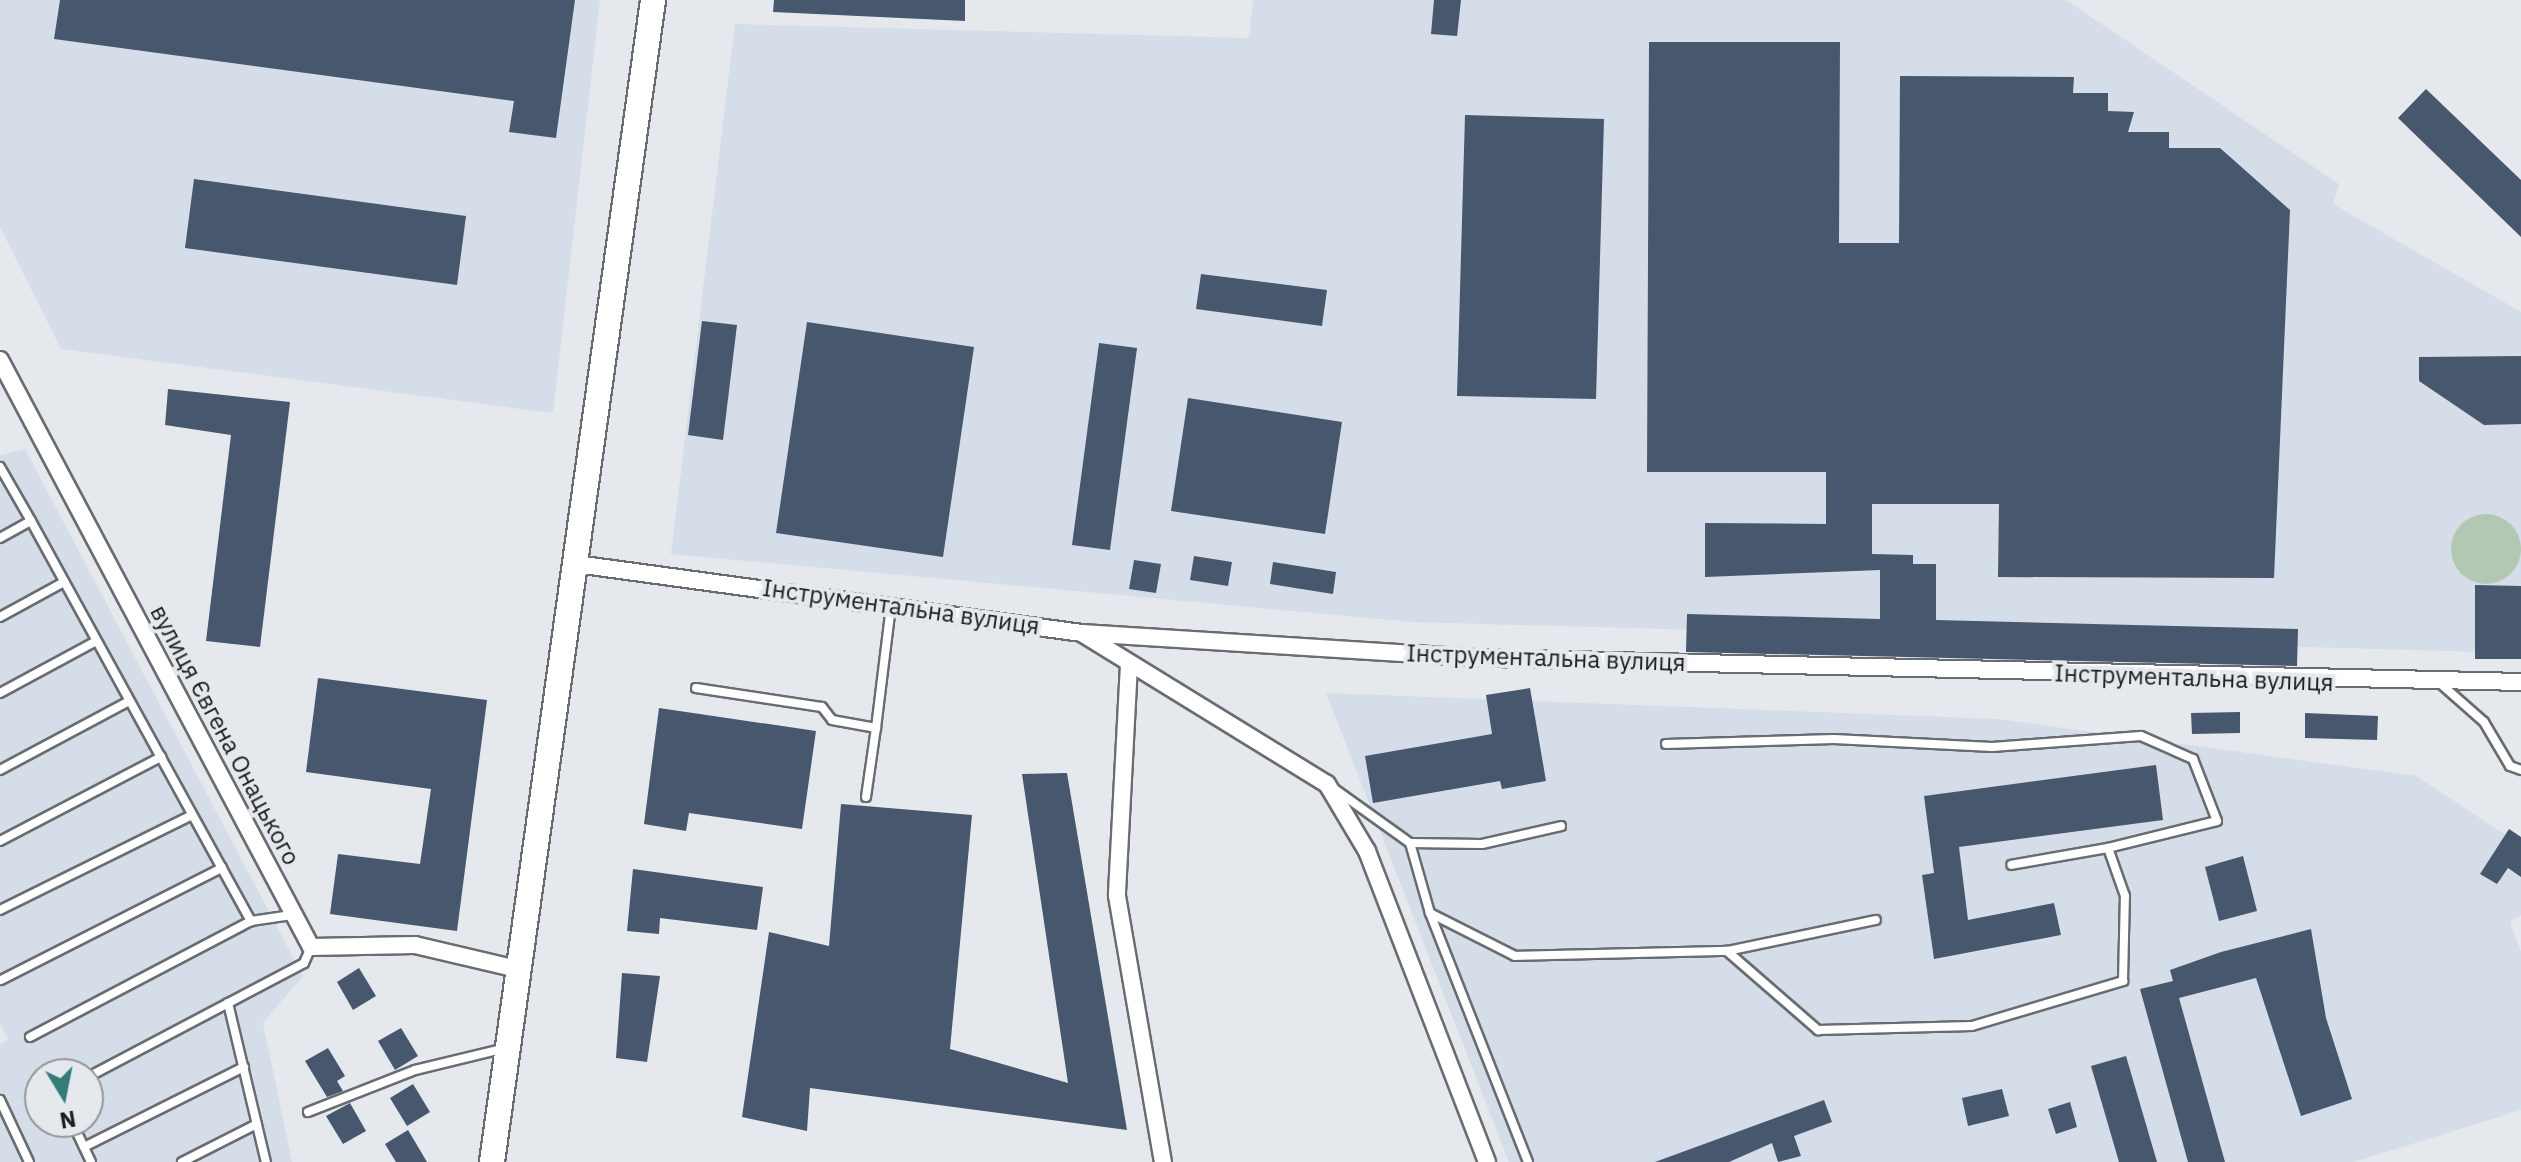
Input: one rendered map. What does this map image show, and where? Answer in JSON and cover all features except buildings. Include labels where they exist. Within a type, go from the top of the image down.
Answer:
[{"type":"street","points":[[492,1162],[653,0]]},
{"type":"street","name":"вулиця Євгена Онацького","points":[[0,360],[311,947]]},
{"type":"street","name":"Інструментальна вулиця","points":[[576,564],[891,604],[1082,633],[1481,658],[2442,685],[2521,682]]},
{"type":"street","points":[[1082,633],[1327,784],[1367,851],[1487,1162]]},
{"type":"street","points":[[1129,664],[1117,896],[1163,1162]]},
{"type":"street","points":[[311,947],[415,945],[517,969]]},
{"type":"lane","points":[[0,467],[251,921]]},
{"type":"lane","points":[[0,538],[31,521]]},
{"type":"lane","points":[[0,617],[64,582]]},
{"type":"lane","points":[[866,797],[891,604]]},
{"type":"lane","points":[[0,693],[96,641]]},
{"type":"lane","points":[[2442,685],[2484,722],[2510,766],[2521,770]]},
{"type":"lane","points":[[696,688],[822,707],[832,720],[876,728]]},
{"type":"lane","points":[[0,770],[129,701]]},
{"type":"lane","points":[[1666,744],[1834,739],[1992,747],[2141,736],[2193,759],[2217,821],[2108,848],[2011,865]]},
{"type":"lane","points":[[0,841],[161,757]]},
{"type":"lane","points":[[1327,784],[1410,843],[1482,844],[1561,826]]},
{"type":"lane","points":[[0,910],[192,815]]},
{"type":"lane","points":[[1410,843],[1430,913],[1528,1162]]},
{"type":"lane","points":[[1727,951],[1818,1030],[1972,1026],[2123,981],[2125,896],[2108,848]]},
{"type":"lane","points":[[1,980],[222,868]]},
{"type":"lane","points":[[1430,913],[1515,956],[1727,951],[1876,920]]},
{"type":"lane","points":[[30,1037],[251,921],[292,915]]},
{"type":"lane","points":[[104,1069],[304,963],[311,947]]},
{"type":"lane","points":[[228,1003],[266,1162]]},
{"type":"lane","points":[[308,1112],[415,1070],[507,1048]]},
{"type":"lane","points":[[84,1147],[244,1067]]},
{"type":"lane","points":[[0,1100],[29,1162]]},
{"type":"lane","points":[[182,1162],[257,1124]]},
{"type":"lane","points":[[80,1138],[91,1162]]},
{"type":"shaded area","points":[[0,0],[600,0],[553,413],[61,349],[0,227]]},
{"type":"shaded area","points":[[1253,0],[2066,0],[2339,184],[2333,204],[2521,312],[2521,653],[1413,622],[671,554],[735,24],[1249,38]]},
{"type":"shaded area","points":[[25,449],[303,976],[263,1023],[292,1162],[0,1162],[0,1045],[8,1040],[0,1023],[0,455]]},
{"type":"shaded area","points":[[1326,693],[1998,719],[2416,776],[2521,845],[2521,915],[2510,922],[2521,952],[2521,1110],[2354,1162],[1509,1162]]},
{"type":"green space","points":[[2486,514],[2511,524],[2521,549],[2511,574],[2486,584],[2461,574],[2451,549],[2461,524]]}]
